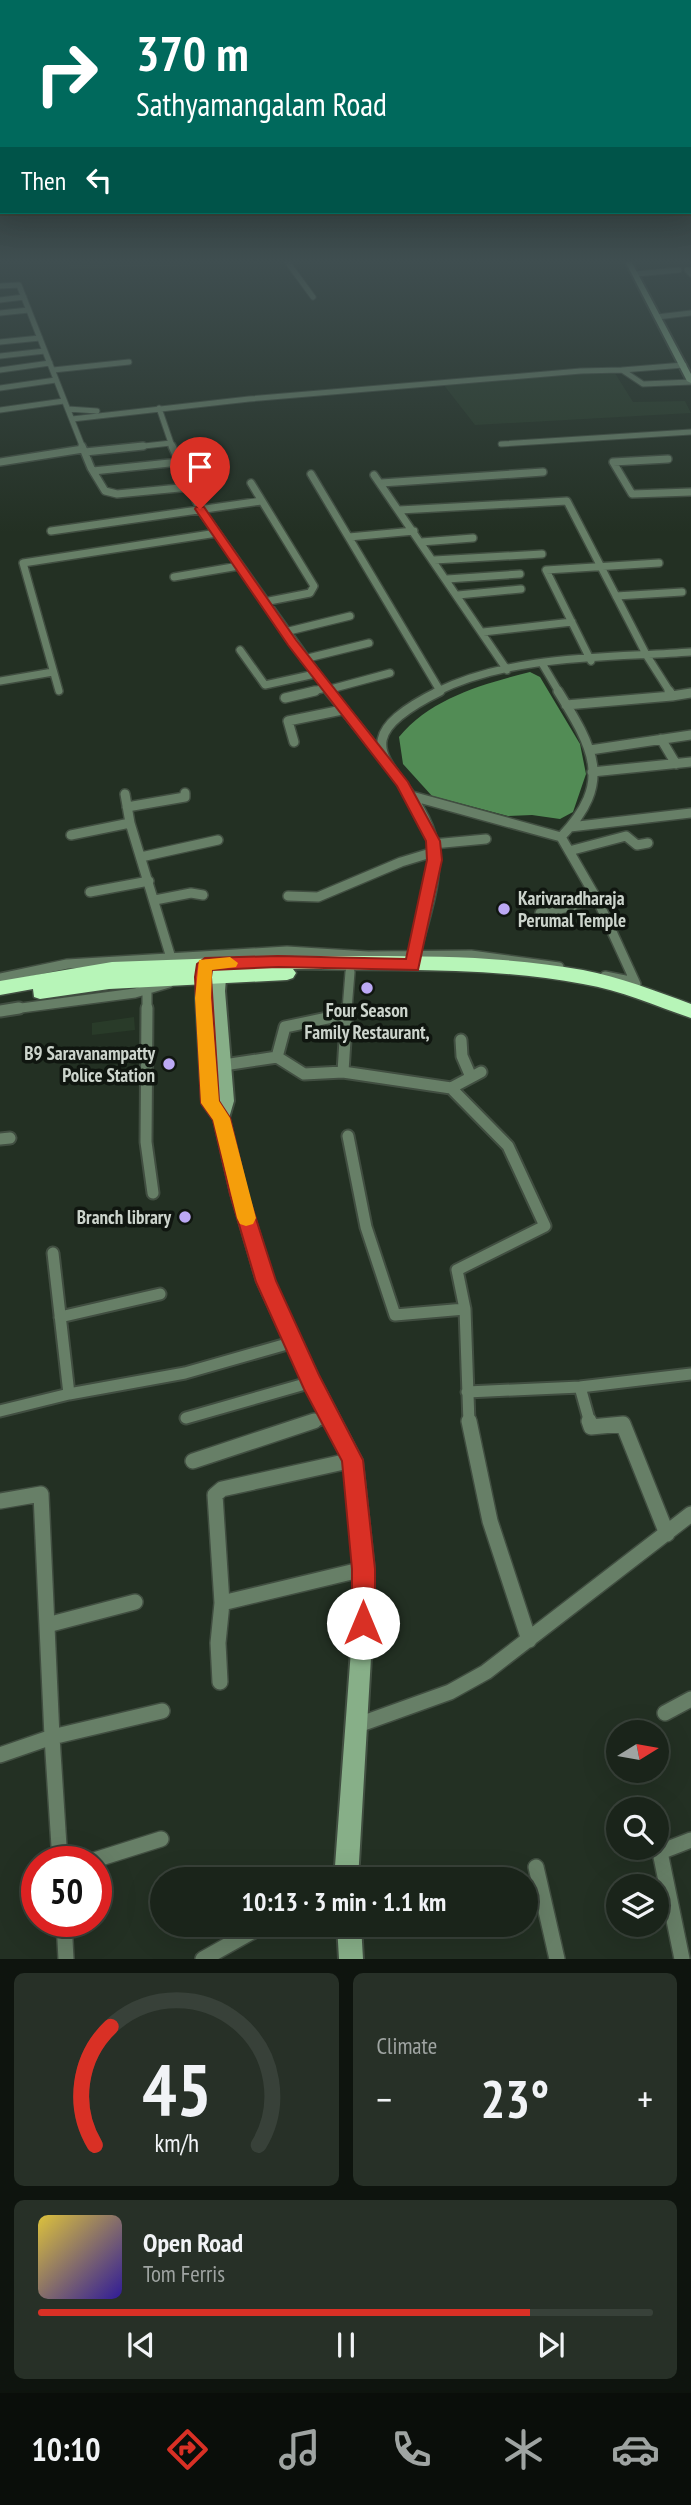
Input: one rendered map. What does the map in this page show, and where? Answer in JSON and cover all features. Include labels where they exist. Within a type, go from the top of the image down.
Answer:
[{"type":"highway","points":[[0,999],[109,982],[278,962],[413,960],[584,977],[637,987],[691,1011]]},
{"type":"highway","points":[[0,988],[111,969],[491,977],[598,992],[691,1022]]},
{"type":"main road","points":[[676,350],[691,381]]},
{"type":"main road","points":[[207,972],[218,991],[226,1101],[221,1118]]},
{"type":"main road","points":[[207,972],[210,1103],[221,1118],[239,1194],[262,1269],[312,1382],[353,1460],[363,1569],[358,1725],[347,1867]]},
{"type":"main road","points":[[350,1937],[351,1959]]},
{"type":"street","points":[[0,356],[45,351],[84,450],[105,491],[117,494],[190,487]]},
{"type":"street","points":[[0,370],[129,362]]},
{"type":"street","points":[[72,419],[115,412],[474,379],[684,365]]},
{"type":"street","points":[[622,370],[643,384],[691,381]]},
{"type":"street","points":[[0,388],[57,380]]},
{"type":"street","points":[[0,410],[64,401]]},
{"type":"street","points":[[0,978],[67,964],[287,951],[413,960],[434,848],[408,795],[383,758],[315,674],[200,509],[159,408]]},
{"type":"street","points":[[68,409],[115,412]]},
{"type":"street","points":[[501,444],[691,432]]},
{"type":"street","points":[[0,462],[84,450],[171,443]]},
{"type":"street","points":[[668,459],[613,462],[632,494],[691,492]]},
{"type":"street","points":[[93,471],[179,462]]},
{"type":"street","points":[[381,483],[543,472]]},
{"type":"street","points":[[311,474],[439,688]]},
{"type":"street","points":[[374,475],[507,670]]},
{"type":"street","points":[[251,483],[314,586],[310,593],[264,602]]},
{"type":"street","points":[[51,531],[261,501]]},
{"type":"street","points":[[399,510],[567,501],[647,656],[672,695]]},
{"type":"street","points":[[349,537],[414,531]]},
{"type":"street","points":[[59,691],[23,563],[217,533]]},
{"type":"street","points":[[421,542],[473,538]]},
{"type":"street","points":[[434,560],[541,554]]},
{"type":"street","points":[[592,660],[546,570],[659,563]]},
{"type":"street","points":[[174,577],[239,566]]},
{"type":"street","points":[[447,579],[520,573]]},
{"type":"street","points":[[458,595],[521,589]]},
{"type":"street","points":[[617,596],[682,592]]},
{"type":"street","points":[[285,632],[350,616]]},
{"type":"street","points":[[483,632],[572,622]]},
{"type":"street","points":[[304,659],[369,643]]},
{"type":"street","points":[[240,650],[265,685],[315,674]]},
{"type":"street","points":[[383,758],[386,730],[398,713],[439,688],[507,670],[691,652]]},
{"type":"street","points":[[543,665],[590,750],[593,790],[561,837]]},
{"type":"street","points":[[0,681],[53,672]]},
{"type":"street","points":[[285,698],[390,673]]},
{"type":"street","points":[[566,705],[691,694]]},
{"type":"street","points":[[294,742],[288,721],[342,710]]},
{"type":"street","points":[[590,750],[691,735]]},
{"type":"street","points":[[661,739],[676,764]]},
{"type":"street","points":[[592,772],[691,762]]},
{"type":"street","points":[[127,807],[185,797],[186,793]]},
{"type":"street","points":[[125,794],[130,823],[171,958]]},
{"type":"street","points":[[408,795],[561,837],[598,901],[637,987]]},
{"type":"street","points":[[570,827],[691,813]]},
{"type":"street","points":[[71,835],[130,823]]},
{"type":"street","points":[[569,850],[626,836],[637,845],[648,843]]},
{"type":"street","points":[[288,896],[318,897],[434,848],[486,839]]},
{"type":"street","points":[[141,857],[218,840]]},
{"type":"street","points":[[90,892],[149,881]]},
{"type":"street","points":[[155,900],[191,893],[203,895]]},
{"type":"street","points":[[540,913],[598,901]]},
{"type":"street","points":[[0,1011],[147,989],[207,972]]},
{"type":"street","points":[[343,1072],[350,972]]},
{"type":"street","points":[[147,989],[146,1142],[153,1194]]},
{"type":"street","points":[[277,1057],[285,1027],[346,1014]]},
{"type":"street","points":[[223,1065],[277,1057],[304,1074],[343,1072],[451,1088],[476,1075],[462,1056],[461,1040]]},
{"type":"street","points":[[451,1088],[508,1146],[545,1226],[457,1270],[466,1309],[468,1419],[490,1521],[529,1640]]},
{"type":"street","points":[[348,1136],[366,1227],[395,1315],[466,1309]]},
{"type":"street","points":[[53,1253],[69,1394]]},
{"type":"street","points":[[60,1317],[160,1294]]},
{"type":"street","points":[[0,1411],[69,1394],[185,1373],[293,1342]]},
{"type":"street","points":[[467,1392],[580,1387],[691,1374]]},
{"type":"street","points":[[186,1418],[312,1382]]},
{"type":"street","points":[[580,1387],[592,1427],[623,1424],[667,1534]]},
{"type":"street","points":[[193,1461],[331,1416]]},
{"type":"street","points":[[220,1682],[218,1643],[222,1603],[215,1495],[222,1489],[353,1460]]},
{"type":"street","points":[[0,1501],[41,1494],[59,1846]]},
{"type":"street","points":[[358,1725],[450,1692],[486,1672],[691,1514]]},
{"type":"street","points":[[222,1603],[363,1569]]},
{"type":"street","points":[[47,1625],[135,1602]]},
{"type":"street","points":[[665,1713],[691,1699]]},
{"type":"street","points":[[0,1755],[52,1737],[162,1711]]},
{"type":"street","points":[[112,1855],[162,1839]]},
{"type":"street","points":[[682,1959],[660,1853],[691,1840]]},
{"type":"street","points":[[538,1876],[557,1959]]},
{"type":"street","points":[[65,1937],[66,1959]]},
{"type":"street","points":[[203,1959],[242,1937]]},
{"type":"shaded area","points":[[613,370],[633,402],[685,401],[691,413],[475,425],[443,384]]},
{"type":"shaded area","points":[[530,672],[540,677],[580,744],[586,774],[573,812],[560,819],[532,815],[508,816],[432,796],[403,764],[399,737],[426,712],[442,702],[476,688]]},
{"type":"shaded area","points":[[134,1017],[135,1030],[92,1035],[92,1023]]},
{"type":"slow traffic","points":[[230,963],[205,964],[203,998],[210,1103],[221,1118],[246,1218]]},
{"type":"place","name":"Karivaradharaja Perumal Temple","points":[[504,909]]},
{"type":"place","name":"Four Season Family Restaurant,","points":[[367,988]]},
{"type":"place","name":"B9 Saravanampatty Police Station","points":[[169,1064]]},
{"type":"place","name":"Branch library","points":[[185,1217]]},
{"type":"route","points":[[200,509],[292,643],[343,712],[403,785],[433,841],[435,860],[412,965],[278,962],[205,964],[203,977],[210,1103],[221,1118],[239,1194],[266,1282],[312,1382],[353,1460],[363,1569],[363,1623]]}]
